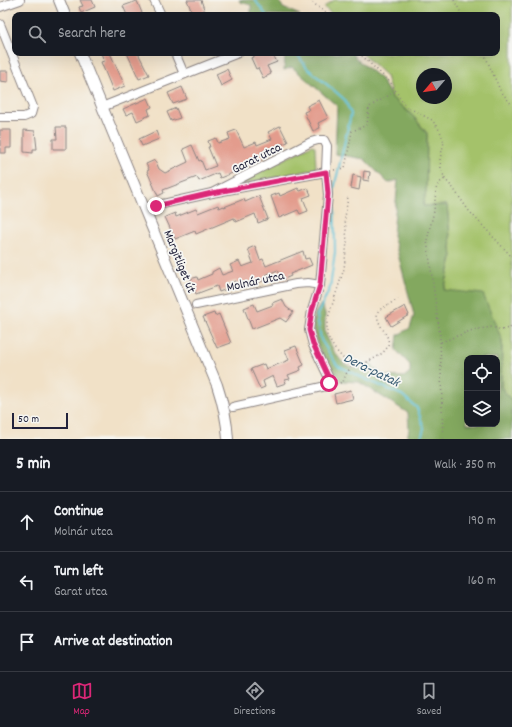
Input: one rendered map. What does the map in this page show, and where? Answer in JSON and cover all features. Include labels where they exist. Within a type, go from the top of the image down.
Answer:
[{"type":"main road","points":[[59,0],[64,12]]},
{"type":"main road","name":"Margitliget út","points":[[81,56],[145,208],[219,392],[227,426],[228,438]]},
{"type":"street","points":[[0,7],[20,0]]},
{"type":"street","points":[[154,0],[160,12]]},
{"type":"street","points":[[0,24],[12,54]]},
{"type":"street","points":[[0,117],[24,118],[31,114],[33,107],[13,56]]},
{"type":"street","points":[[176,56],[184,74]]},
{"type":"street","points":[[102,107],[230,56]]},
{"type":"street","name":"Garat utca","points":[[145,208],[212,193],[328,172],[326,146],[324,140],[312,142],[212,193]]},
{"type":"street","points":[[233,407],[326,386],[329,383],[328,376],[313,344],[309,330],[312,310],[320,285],[328,194],[328,172]]},
{"type":"street","name":"Molnár utca","points":[[196,305],[296,284],[308,283],[320,285]]},
{"type":"path","points":[[308,0],[325,12]]},
{"type":"path","points":[[454,0],[460,12]]},
{"type":"path","points":[[362,56],[391,83],[405,106],[432,120],[440,131],[444,142],[440,160],[441,170],[445,179],[469,211],[512,257]]},
{"type":"path","points":[[485,56],[500,90],[512,105]]},
{"type":"path","points":[[328,172],[345,168],[352,131],[367,125],[369,106],[396,91]]},
{"type":"path","points":[[443,439],[440,342],[427,240],[434,211],[436,189],[439,183],[445,179]]},
{"type":"path","points":[[348,196],[346,218],[347,242],[344,269],[327,321],[328,335],[334,348],[343,359],[351,365],[356,365],[371,360],[383,353],[388,347],[388,337],[377,319],[376,313],[398,300]]},
{"type":"path","points":[[440,342],[473,330],[492,327],[502,330],[512,327]]},
{"type":"path","points":[[326,386],[343,382],[351,365]]},
{"type":"green space","points":[[239,0],[279,0],[283,8],[293,12],[251,12],[251,5],[240,2]]},
{"type":"green space","points":[[334,0],[512,0],[512,402],[501,387],[502,340],[444,291],[452,258],[447,205],[423,206],[426,191],[427,133],[413,116],[392,98],[386,76],[365,56],[500,56],[500,12],[330,12],[324,7]]},
{"type":"green space","points":[[285,56],[354,56],[381,79],[392,98],[413,116],[427,134],[426,191],[423,206],[447,205],[452,258],[444,290],[483,294],[502,340],[501,387],[512,402],[512,439],[407,439],[409,429],[408,413],[359,382],[340,381],[335,371],[326,362],[318,347],[312,327],[315,313],[321,304],[325,313],[325,333],[335,353],[344,364],[354,368],[370,363],[383,376],[404,377],[410,372],[410,365],[396,350],[398,335],[410,328],[414,315],[393,235],[398,180],[388,183],[364,159],[335,154],[337,106],[292,67],[284,70]]},
{"type":"green space","points":[[312,145],[315,146],[316,169],[232,186]]},
{"type":"building","points":[[80,0],[92,0],[95,7],[81,12],[79,7],[83,6]]},
{"type":"building","points":[[187,0],[201,0],[205,12],[192,12]]},
{"type":"building","points":[[137,1],[142,12],[126,12],[123,6]]},
{"type":"building","points":[[102,56],[111,56],[125,86],[113,91],[101,62],[104,61]]},
{"type":"building","points":[[128,56],[140,56],[149,75],[139,79]]},
{"type":"building","points":[[255,56],[274,56],[277,62],[267,66],[271,74],[263,78],[258,68],[256,69],[251,58]]},
{"type":"building","points":[[227,69],[232,80],[221,86],[216,74]]},
{"type":"building","points":[[0,71],[8,71],[8,82],[0,81]]},
{"type":"building","points":[[182,87],[187,99],[173,104],[168,93]]},
{"type":"building","points":[[148,98],[152,107],[148,109],[150,115],[137,121],[133,112],[126,115],[123,109]]},
{"type":"building","points":[[319,100],[328,118],[318,123],[320,128],[313,131],[304,112],[309,110],[307,106]]},
{"type":"building","points":[[176,108],[180,118],[171,121],[167,112]]},
{"type":"building","points":[[280,126],[288,142],[261,152],[264,159],[220,178],[218,173],[199,181],[197,177],[163,190],[164,193],[158,196],[147,171],[149,170],[146,164],[155,160],[159,169],[165,173],[188,162],[183,149],[192,145],[205,170],[216,166],[208,147],[210,147],[208,141],[216,138],[218,143],[230,139],[228,133],[236,130],[244,147],[256,142],[257,145],[272,139],[268,132]]},
{"type":"building","points":[[56,127],[66,127],[66,149],[53,149],[53,139],[57,139]]},
{"type":"building","points":[[0,130],[11,130],[11,148],[6,148],[6,153],[0,153]]},
{"type":"building","points":[[24,130],[35,131],[37,149],[33,149],[33,153],[24,152]]},
{"type":"building","points":[[156,131],[159,139],[142,146],[139,139]]},
{"type":"building","points":[[364,171],[370,172],[369,181],[363,180]]},
{"type":"building","points":[[353,175],[361,177],[359,190],[351,188]]},
{"type":"building","points":[[298,188],[300,191],[308,188],[311,195],[303,198],[308,211],[300,214],[298,210],[279,218],[271,196],[279,193],[280,196]]},
{"type":"building","points":[[259,196],[268,219],[258,223],[255,214],[236,222],[234,218],[196,234],[195,231],[175,239],[165,217],[175,213],[176,217],[196,209],[198,213],[218,205],[219,208],[224,207],[244,199],[245,202]]},
{"type":"building","points":[[255,246],[260,260],[263,259],[266,266],[303,251],[305,259],[309,258],[312,265],[290,274],[291,276],[282,280],[278,270],[265,275],[267,279],[252,286],[251,282],[239,287],[236,281],[225,285],[227,289],[219,292],[217,286],[196,294],[190,279],[197,277],[198,280],[212,274],[212,272],[219,268],[222,275],[233,271],[230,265],[239,261],[242,267],[253,263],[248,249]]},
{"type":"building","points":[[282,299],[286,307],[293,312],[286,322],[280,318],[252,329],[244,308],[254,304],[257,311],[273,305],[272,303]]},
{"type":"building","points":[[405,306],[409,315],[391,326],[386,317]]},
{"type":"building","points":[[214,313],[215,316],[219,314],[231,343],[217,348],[203,317]]},
{"type":"building","points":[[296,346],[304,365],[300,367],[301,370],[288,375],[290,379],[285,380],[286,383],[277,386],[273,376],[263,381],[265,387],[260,389],[251,369],[264,364],[266,369],[289,360],[285,350]]},
{"type":"building","points":[[351,390],[353,399],[336,403],[334,394]]},
{"type":"waterway","name":"Dera-patak","points":[[255,0],[264,12]]},
{"type":"waterway","name":"Dera-patak","points":[[298,56],[308,69],[345,100],[351,114],[334,189],[335,252],[330,288],[317,315],[321,340],[337,365],[402,395],[417,408],[424,428],[421,439]]},
{"type":"route","points":[[156,206],[212,193],[326,172],[328,194],[320,285],[312,310],[309,330],[313,344],[328,376],[329,383]]}]
